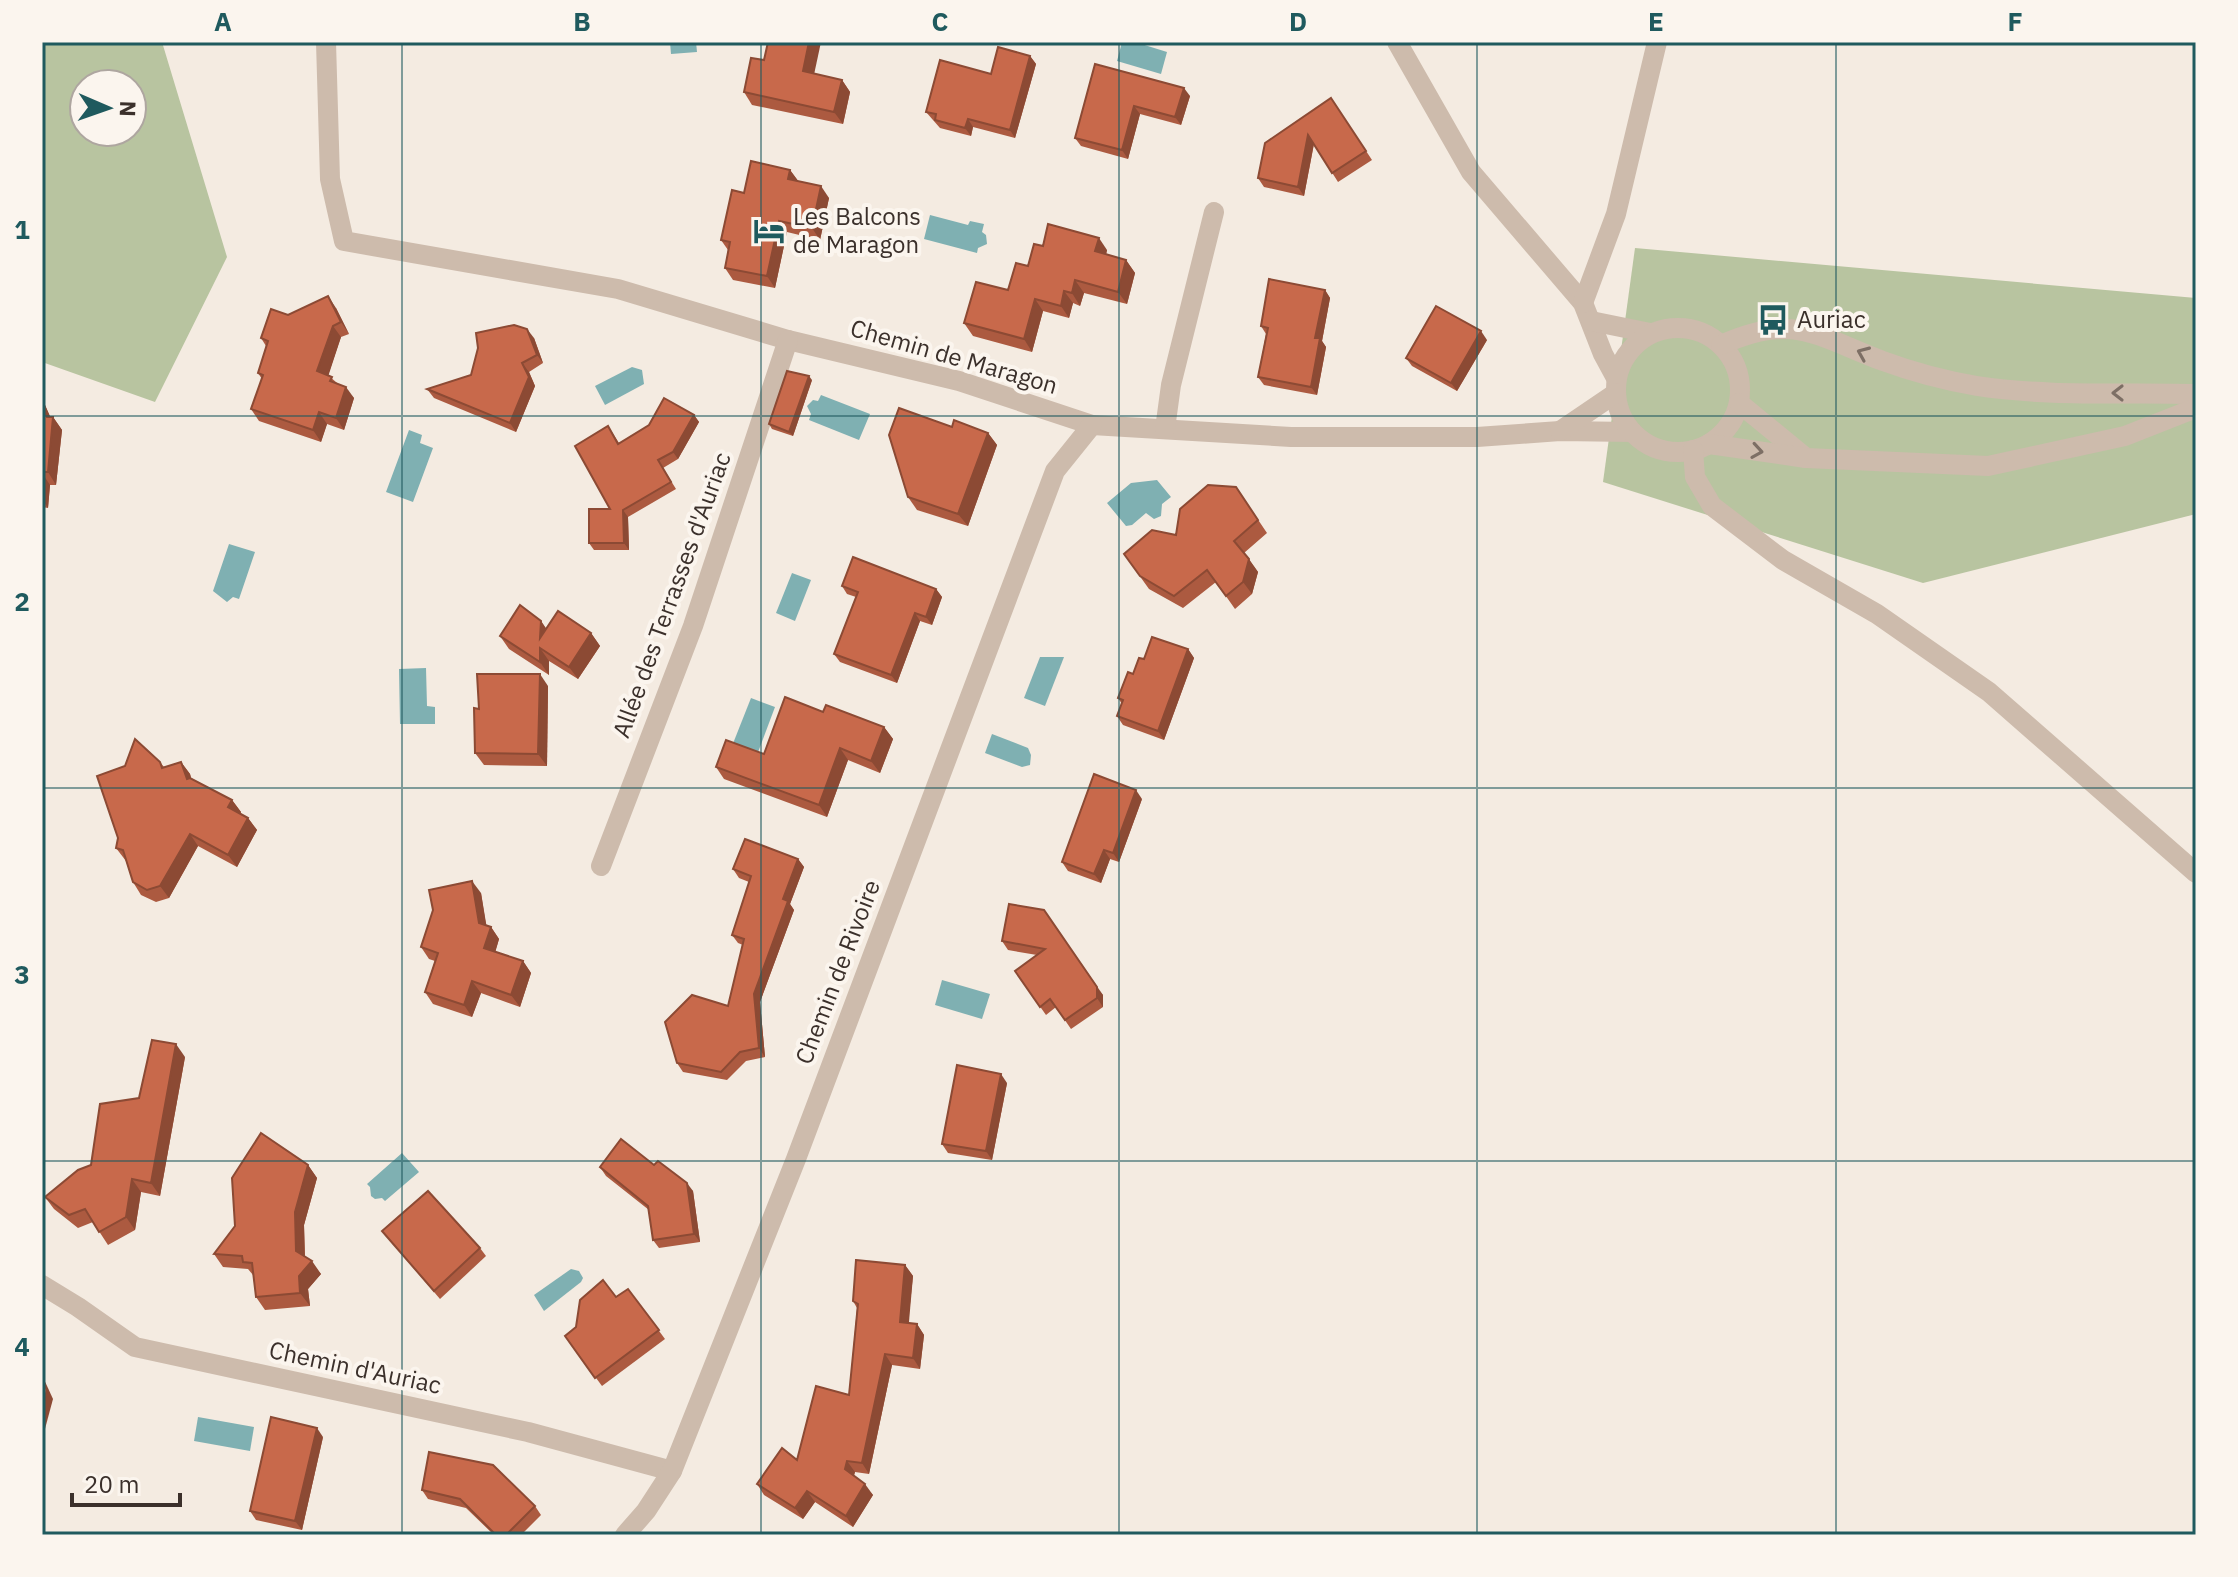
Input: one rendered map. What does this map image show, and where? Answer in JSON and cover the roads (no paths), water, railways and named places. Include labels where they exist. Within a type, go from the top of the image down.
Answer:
[{"type":"street","name":"Chemin de Maragon","points":[[326,42],[330,179],[344,241],[618,289],[788,340],[959,381],[1092,425],[1291,437],[1477,437],[1560,431],[1632,432]]},
{"type":"street","points":[[1397,42],[1471,172],[1587,312],[1616,385],[1620,414],[1632,432],[1660,450],[1701,447],[1806,458],[1988,466],[2125,436],[2196,408]]},
{"type":"street","points":[[1587,312],[1616,214],[1657,42]]},
{"type":"street","points":[[1165,429],[1171,385],[1214,212]]},
{"type":"street","points":[[1587,312],[1650,333]]},
{"type":"street","points":[[1560,431],[1616,385],[1623,360],[1650,333],[1668,328],[1688,328],[1705,334],[1721,345],[1734,362],[1739,382],[1739,403],[1723,433],[1701,447],[1695,477],[1712,506],[1783,560],[1877,614],[1989,692],[2196,873]]},
{"type":"street","points":[[1721,345],[1740,336],[1782,328],[1814,332],[1885,362],[1976,386],[2058,392],[2196,394]]},
{"type":"street","name":"Allée des Terrasses d'Auriac","points":[[601,866],[693,626],[788,340]]},
{"type":"street","points":[[1739,403],[1806,458]]},
{"type":"street","name":"Chemin de Rivoire","points":[[625,1535],[646,1511],[672,1471],[796,1159],[1055,471],[1092,425]]},
{"type":"street","name":"Chemin d'Auriac","points":[[42,1285],[135,1347],[528,1432],[672,1471]]},
{"type":"water","points":[[670,42],[696,42],[697,52],[671,54]]},
{"type":"water","points":[[1122,42],[1135,42],[1167,52],[1161,74],[1117,61]]},
{"type":"water","points":[[930,215],[968,225],[970,221],[984,224],[982,232],[986,235],[987,244],[978,248],[977,253],[924,239]]},
{"type":"water","points":[[632,367],[642,370],[644,384],[605,405],[595,386]]},
{"type":"water","points":[[821,395],[870,414],[859,440],[809,420],[811,414],[807,406],[813,400],[818,401]]},
{"type":"water","points":[[409,430],[422,435],[420,443],[433,448],[413,502],[386,492]]},
{"type":"water","points":[[1157,480],[1171,497],[1162,504],[1161,516],[1154,519],[1146,513],[1132,525],[1126,526],[1107,503],[1131,483]]},
{"type":"water","points":[[229,544],[255,552],[239,599],[233,597],[227,602],[213,591]]},
{"type":"water","points":[[792,573],[811,580],[795,621],[776,613]]},
{"type":"water","points":[[1040,657],[1064,657],[1045,706],[1024,698]]},
{"type":"water","points":[[426,668],[427,706],[435,707],[435,724],[400,724],[399,669]]},
{"type":"water","points":[[751,698],[775,707],[757,755],[732,746]]},
{"type":"water","points":[[992,734],[1028,748],[1030,765],[1022,767],[985,753]]},
{"type":"water","points":[[942,980],[990,994],[982,1019],[935,1005]]},
{"type":"water","points":[[402,1153],[419,1172],[385,1201],[375,1199],[367,1184]]},
{"type":"water","points":[[571,1269],[579,1271],[583,1278],[581,1282],[544,1311],[534,1295]]},
{"type":"water","points":[[198,1417],[254,1427],[250,1451],[194,1441]]},
{"type":"place","name":"Les Balcons de Maragon","points":[[769,231]]},
{"type":"place","name":"Auriac","points":[[1773,320]]}]
